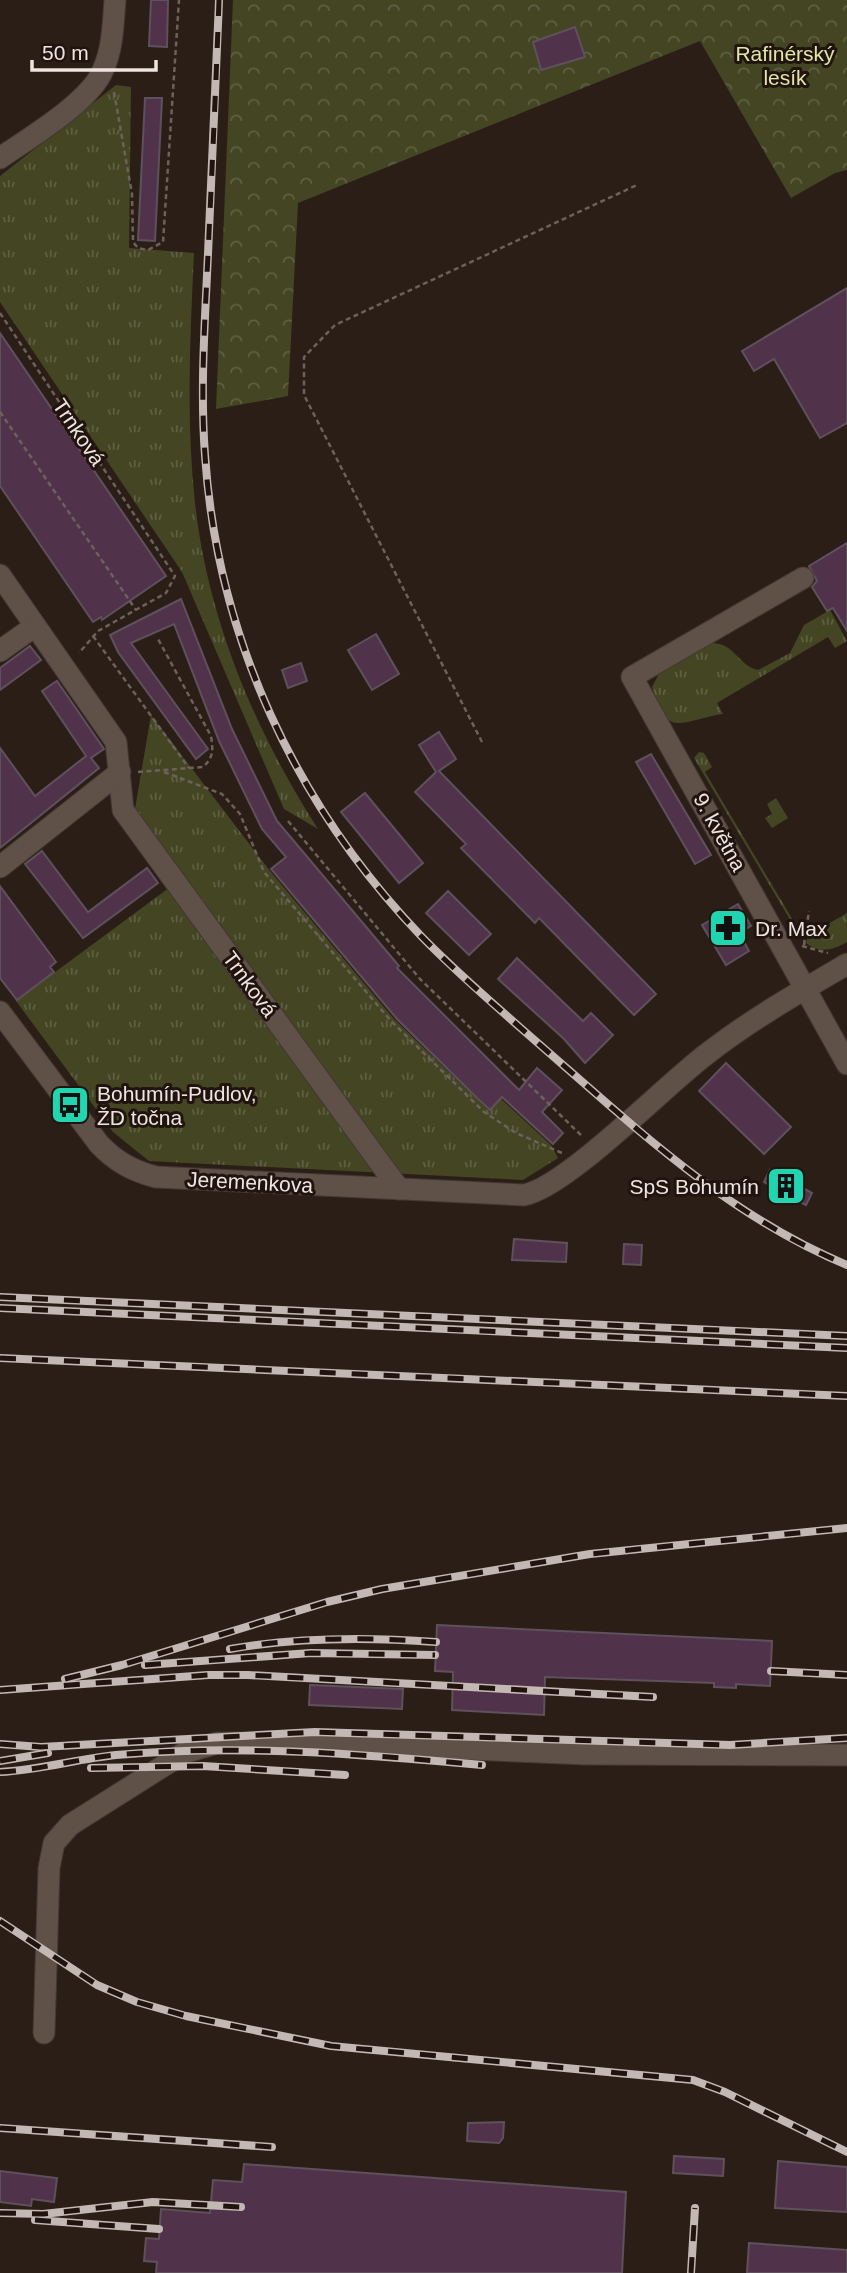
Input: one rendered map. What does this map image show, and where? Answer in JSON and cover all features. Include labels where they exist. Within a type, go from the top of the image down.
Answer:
[{"type":"street","points":[[0,158],[77,101],[100,77],[110,53],[115,0]]},
{"type":"street","name":"Trnková","points":[[0,575],[116,742],[123,810],[399,1189]]},
{"type":"street","name":"9. května","points":[[803,578],[632,677],[796,950],[806,988],[847,1064]]},
{"type":"street","points":[[0,652],[35,626]]},
{"type":"street","points":[[0,867],[120,772]]},
{"type":"street","points":[[582,1160],[707,1054],[806,988],[840,958]]},
{"type":"street","name":"Jeremenkova","points":[[0,1012],[99,1144],[118,1161],[135,1171],[156,1177],[524,1195],[543,1189],[582,1160]]},
{"type":"street","points":[[44,2033],[49,1868],[54,1843],[70,1825],[184,1753],[217,1743],[332,1743],[586,1754],[847,1755]]},
{"type":"path","points":[[100,77],[114,93],[122,131],[132,194],[133,242],[138,248],[148,250],[163,243],[178,0]]},
{"type":"path","points":[[482,742],[304,394],[304,357],[335,325],[637,185]]},
{"type":"path","name":"Trnková","points":[[0,313],[175,576],[166,593],[93,636],[65,669]]},
{"type":"path","points":[[0,412],[136,610]]},
{"type":"path","points":[[93,636],[189,768]]},
{"type":"path","points":[[120,772],[164,772],[203,766],[210,761],[211,736],[158,639]]},
{"type":"path","points":[[164,772],[222,794],[240,814],[264,872],[391,1021],[484,1112],[516,1133],[582,1160]]},
{"type":"path","points":[[288,821],[420,979],[582,1160]]},
{"type":"path","points":[[810,911],[796,950],[840,958]]},
{"type":"green space","name":"Rafinérský lesík","points":[[233,0],[847,0],[847,170],[835,173],[791,198],[700,41],[298,203],[288,396],[216,409]]},
{"type":"green space","points":[[116,85],[131,87],[129,248],[194,253],[190,441],[201,547],[211,590],[223,632],[255,714],[295,792],[318,829],[284,809],[182,572],[0,302],[0,176]]},
{"type":"green space","points":[[830,610],[847,641],[835,648],[828,637],[717,703],[723,714],[678,723],[670,721],[657,704],[652,687],[661,670],[710,643],[725,646],[745,664],[758,670],[790,653],[804,625]]},
{"type":"green space","points":[[151,715],[270,871],[394,1019],[488,1110],[500,1098],[551,1145],[558,1158],[523,1180],[149,1161],[113,1132],[16,1001],[185,876],[135,809]]},
{"type":"green space","points":[[699,752],[704,753],[712,767],[705,772],[797,927],[805,922],[801,938],[694,758]]},
{"type":"green space","points":[[776,798],[788,818],[772,828],[765,818],[772,814],[767,804]]},
{"type":"green space","points":[[847,913],[847,942],[826,950],[816,949],[806,943],[811,925],[816,931]]},
{"type":"building","points":[[151,0],[168,0],[167,47],[149,46]]},
{"type":"building","points":[[575,27],[585,57],[541,70],[533,42]]},
{"type":"building","points":[[145,98],[162,98],[155,241],[138,240]]},
{"type":"building","points":[[847,288],[847,423],[820,438],[774,359],[754,371],[742,351]]},
{"type":"building","points":[[0,333],[166,576],[102,620],[101,617],[93,622],[0,486]]},
{"type":"building","points":[[847,543],[847,631],[833,608],[827,611],[812,587],[817,581],[809,566]]},
{"type":"building","points":[[181,599],[232,729],[277,821],[399,966],[397,968],[519,1090],[537,1068],[562,1090],[542,1112],[563,1133],[553,1144],[502,1097],[490,1110],[477,1098],[397,1019],[271,869],[286,857],[262,829],[219,741],[174,624],[131,643],[208,749],[196,759],[118,652],[110,635]]},
{"type":"building","points":[[376,634],[399,674],[372,690],[348,650]]},
{"type":"building","points":[[30,646],[41,660],[0,690],[0,668]]},
{"type":"building","points":[[301,663],[307,681],[288,688],[282,670]]},
{"type":"building","points":[[57,681],[104,749],[91,758],[99,768],[0,848],[0,748],[35,796],[86,756],[42,691]]},
{"type":"building","points":[[439,732],[456,759],[439,771],[656,994],[634,1015],[539,918],[535,923],[461,848],[466,844],[415,792],[436,772],[419,745]]},
{"type":"building","points":[[651,754],[711,855],[695,864],[636,762]]},
{"type":"building","points":[[365,793],[423,863],[399,883],[341,812]]},
{"type":"building","points":[[42,851],[88,912],[147,868],[158,883],[83,938],[25,864]]},
{"type":"building","points":[[0,886],[56,962],[50,967],[54,972],[17,1000],[0,978]]},
{"type":"building","points":[[448,891],[491,934],[469,955],[426,913]]},
{"type":"building","points":[[738,904],[751,926],[739,933],[749,951],[726,965],[702,925]]},
{"type":"building","points":[[517,958],[583,1021],[591,1013],[613,1035],[585,1063],[564,1039],[498,979]]},
{"type":"building","points":[[726,1063],[791,1127],[764,1154],[699,1091]]},
{"type":"building","name":"SpS Bohumín","points":[[770,1170],[812,1193],[806,1205],[764,1182]]},
{"type":"building","points":[[514,1239],[567,1243],[566,1262],[512,1260]]},
{"type":"building","points":[[624,1244],[642,1245],[641,1265],[623,1264]]},
{"type":"building","points":[[437,1625],[772,1641],[770,1686],[736,1684],[736,1688],[714,1687],[714,1683],[545,1677],[544,1715],[452,1710],[453,1672],[435,1671]]},
{"type":"building","points":[[310,1685],[403,1689],[402,1709],[309,1705]]},
{"type":"building","points":[[504,2122],[503,2138],[499,2143],[467,2141],[468,2123]]},
{"type":"building","points":[[674,2156],[724,2159],[723,2176],[673,2173]]},
{"type":"building","points":[[778,2161],[847,2167],[847,2212],[775,2208]]},
{"type":"building","points":[[244,2164],[626,2192],[622,2273],[156,2273],[157,2262],[144,2261],[146,2238],[159,2239],[161,2209],[210,2213],[213,2180],[242,2182]]},
{"type":"building","points":[[0,2171],[57,2178],[54,2202],[32,2199],[31,2206],[0,2202]]},
{"type":"building","points":[[749,2243],[847,2250],[847,2273],[747,2273]]},
{"type":"railway","points":[[219,0],[204,354],[205,455],[213,523],[226,589],[246,653],[271,715],[301,775],[337,832],[377,886],[452,966],[617,1112],[689,1171],[764,1223],[847,1265]]},
{"type":"railway","points":[[0,1297],[847,1336]]},
{"type":"railway","points":[[0,1308],[847,1348]]},
{"type":"railway","points":[[0,1358],[847,1396]]},
{"type":"railway","points":[[65,1679],[122,1665],[327,1602],[382,1589],[590,1554],[847,1528]]},
{"type":"railway","points":[[230,1649],[333,1639],[436,1642]]},
{"type":"railway","points":[[145,1665],[311,1653],[435,1655]]},
{"type":"railway","points":[[771,1671],[847,1675]]},
{"type":"railway","points":[[0,1690],[208,1675],[248,1675],[653,1697]]},
{"type":"railway","points":[[0,1744],[41,1747],[315,1732],[730,1745],[847,1738]]},
{"type":"railway","points":[[0,1772],[116,1755],[208,1750],[345,1754],[482,1765]]},
{"type":"railway","points":[[0,1761],[48,1753]]},
{"type":"railway","points":[[91,1768],[203,1766],[345,1775]]},
{"type":"railway","points":[[0,1921],[97,1985],[137,2002],[186,2016],[331,2046],[693,2080],[725,2092],[847,2152]]},
{"type":"railway","points":[[0,2128],[272,2147]]},
{"type":"railway","points":[[0,2213],[43,2214],[153,2202],[241,2207]]},
{"type":"railway","points":[[691,2273],[695,2208]]},
{"type":"railway","points":[[35,2220],[159,2229]]},
{"type":"place","name":"Dr. Max","points":[[728,928]]},
{"type":"place","name":"Bohumín-Pudlov, ŽD točna","points":[[70,1105]]},
{"type":"place","name":"SpS Bohumín","points":[[786,1186]]}]
